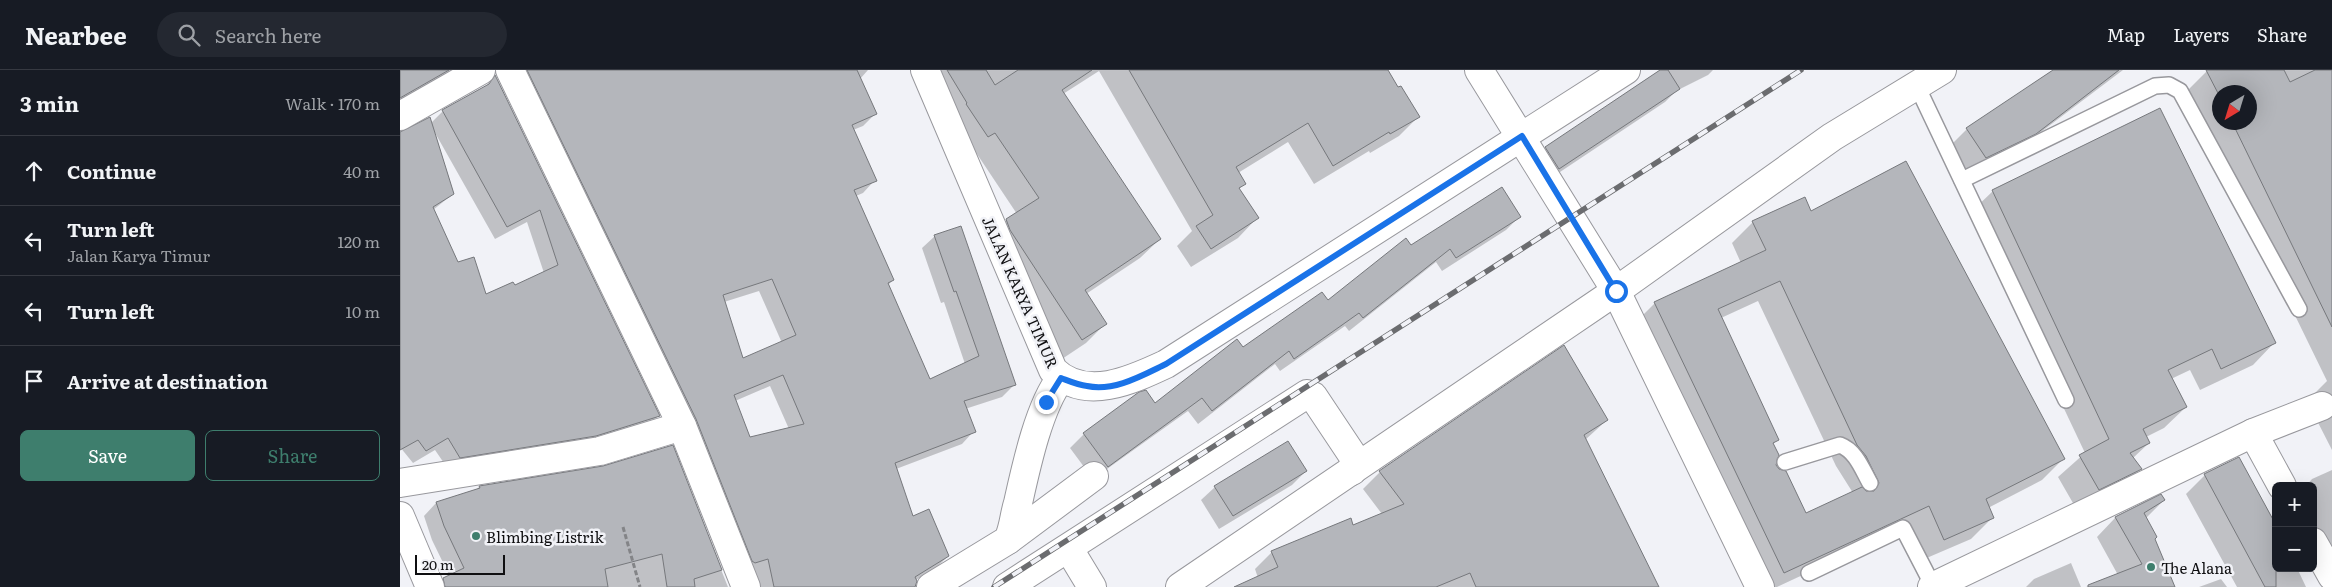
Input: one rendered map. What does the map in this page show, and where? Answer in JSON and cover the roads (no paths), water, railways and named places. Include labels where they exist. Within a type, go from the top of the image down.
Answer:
[{"type":"street","points":[[400,116],[480,70]]},
{"type":"street","points":[[510,70],[682,426],[746,587]]},
{"type":"street","name":"JALAN KARYA TIMUR","points":[[925,70],[1053,370],[1061,378],[1088,387],[1100,387],[1136,378],[1166,364],[1626,70]]},
{"type":"street","points":[[1479,70],[1522,136],[1616,291],[1760,587]]},
{"type":"street","points":[[1180,587],[1616,291],[1832,137],[1942,70]]},
{"type":"street","points":[[1008,540],[1046,402],[1061,378]]},
{"type":"street","points":[[1007,587],[1069,549],[1307,394],[1313,396],[1353,456],[1352,471]]},
{"type":"street","points":[[1933,587],[2253,433],[2322,406]]},
{"type":"street","points":[[400,483],[600,451],[682,426]]},
{"type":"street","points":[[2253,433],[2280,482]]},
{"type":"street","points":[[931,587],[1008,540],[1094,476]]},
{"type":"street","points":[[400,516],[430,587]]},
{"type":"street","points":[[1069,549],[1092,587]]},
{"type":"street","points":[[2317,549],[2332,576]]},
{"type":"lane","points":[[1962,180],[2155,86],[2169,85],[2180,91],[2298,309]]},
{"type":"lane","points":[[1917,86],[2066,400]]},
{"type":"lane","points":[[1785,462],[1840,446],[1848,448],[1854,455],[1870,483]]},
{"type":"lane","points":[[1810,573],[1900,524],[1933,587]]},
{"type":"railway","points":[[994,587],[1801,70]]},
{"type":"place","name":"Blimbing Listrik","points":[[476,536]]},
{"type":"place","name":"The Alana","points":[[2151,567]]}]
